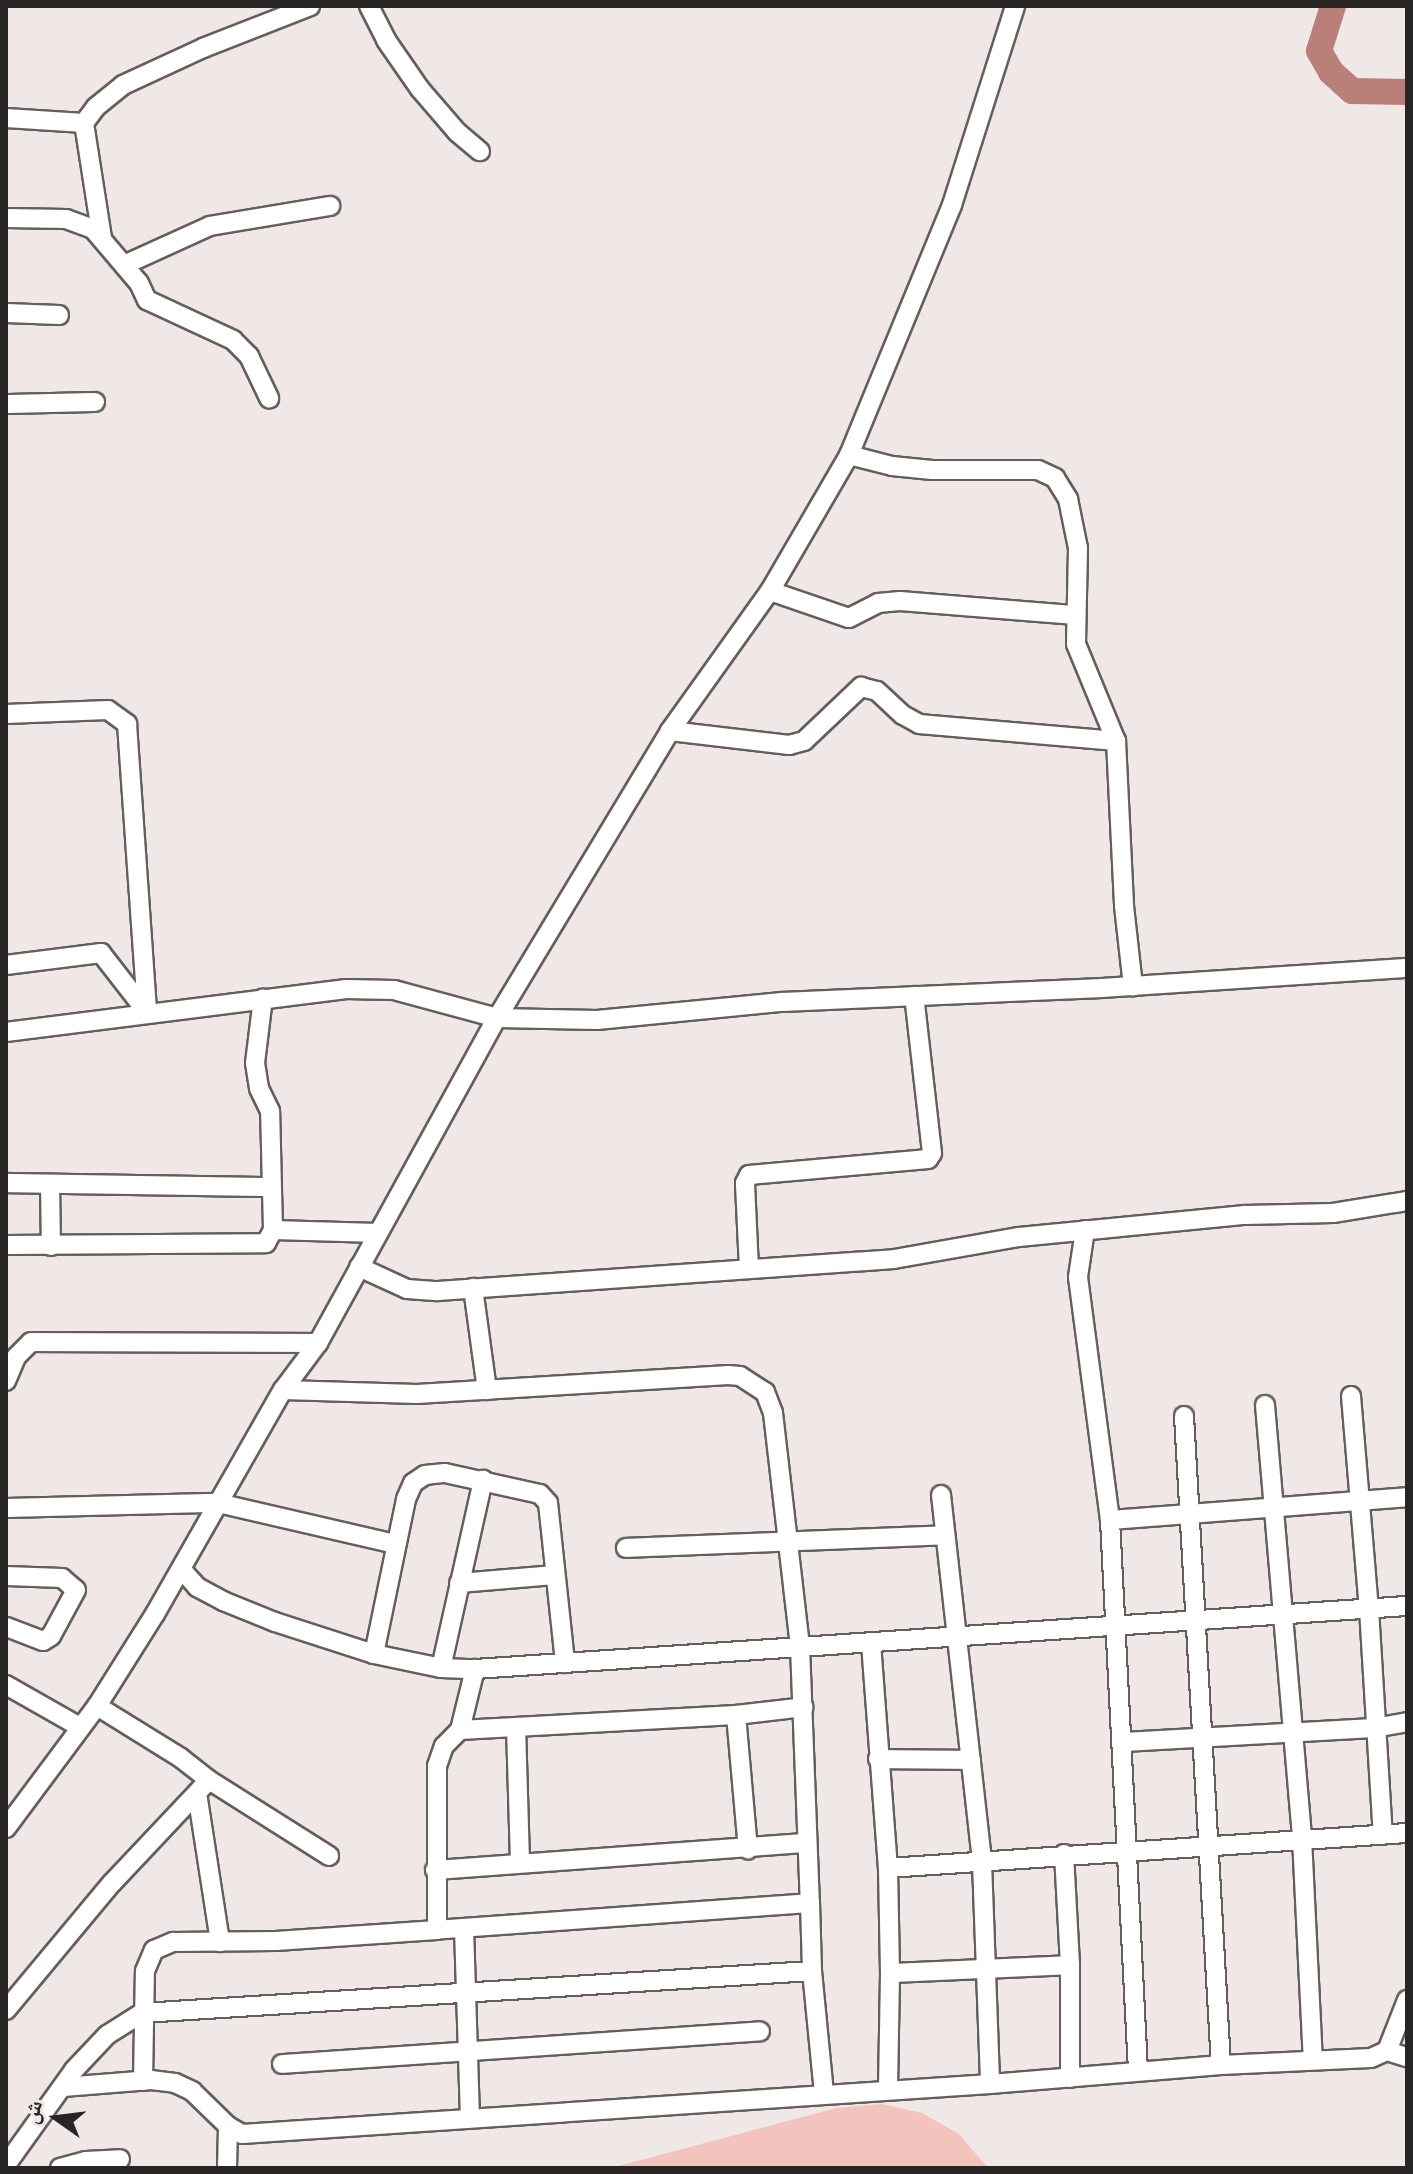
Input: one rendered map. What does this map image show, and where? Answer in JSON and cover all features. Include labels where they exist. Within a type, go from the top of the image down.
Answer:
[{"type":"street","points":[[102,238],[84,123],[96,107],[123,85],[203,48],[310,6]]},
{"type":"street","points":[[369,6],[386,40],[420,89],[450,124],[480,151]]},
{"type":"street","points":[[6,1828],[97,1706],[181,1569],[283,1390],[318,1343],[497,1018],[670,731],[770,591],[849,455],[952,205],[1015,6]]},
{"type":"street","points":[[6,118],[84,123]]},
{"type":"street","points":[[124,265],[210,226],[330,206]]},
{"type":"street","points":[[6,218],[66,219],[93,229],[124,265],[147,300],[233,340],[249,356],[269,398]]},
{"type":"street","points":[[6,313],[59,315]]},
{"type":"street","points":[[6,404],[95,402]]},
{"type":"street","points":[[849,455],[892,466],[932,470],[1022,468],[1055,478],[1068,499],[1078,548],[1076,644],[1116,741],[1124,906],[1133,986]]},
{"type":"street","points":[[770,591],[849,618],[878,603],[900,601],[1075,615]]},
{"type":"street","points":[[670,731],[789,745],[804,741],[861,687],[877,691],[919,724],[1116,741]]},
{"type":"street","points":[[6,714],[108,710],[127,724],[147,1012]]},
{"type":"street","points":[[6,965],[101,953],[147,1012]]},
{"type":"street","points":[[6,1032],[346,989],[394,990],[497,1018],[597,1020],[782,1002],[1133,986],[1407,968]]},
{"type":"street","points":[[749,1269],[745,1183],[749,1175],[928,1159],[932,1153],[914,996]]},
{"type":"street","points":[[6,1245],[263,1244],[273,1230],[269,1187],[270,1111],[259,1088],[255,1063],[263,998]]},
{"type":"street","points":[[6,1183],[269,1187]]},
{"type":"street","points":[[50,1184],[51,1246]]},
{"type":"street","points":[[359,1267],[407,1289],[473,1288],[894,1259],[1019,1237],[1245,1215],[1333,1213],[1407,1201]]},
{"type":"street","points":[[273,1230],[378,1233]]},
{"type":"street","points":[[1085,1230],[1078,1277],[1110,1520],[1124,1742],[1138,2071]]},
{"type":"street","points":[[473,1288],[487,1390]]},
{"type":"street","points":[[6,1342],[318,1343]]},
{"type":"street","points":[[6,1381],[16,1357],[31,1342]]},
{"type":"street","points":[[283,1390],[417,1394],[740,1376],[765,1392],[773,1413],[800,1646],[804,1707],[805,1843],[812,1971],[824,2093]]},
{"type":"street","points":[[1351,1396],[1357,1500],[1369,1609],[1383,1835]]},
{"type":"street","points":[[1265,1405],[1280,1615],[1302,1838],[1313,2059]]},
{"type":"street","points":[[1184,1416],[1192,1514],[1221,2065]]},
{"type":"street","points":[[374,1654],[396,1544],[413,1483],[425,1475],[445,1473],[483,1480],[545,1498],[552,1515],[565,1663]]},
{"type":"street","points":[[441,1668],[483,1480]]},
{"type":"street","points":[[941,1495],[943,1535],[958,1639],[982,1862],[990,2084]]},
{"type":"street","points":[[1110,1520],[1407,1497]]},
{"type":"street","points":[[6,1508],[218,1503],[396,1544]]},
{"type":"street","points":[[626,1548],[943,1535]]},
{"type":"street","points":[[181,1569],[197,1587],[223,1601],[374,1654],[441,1668],[475,1669],[800,1646],[958,1639],[1407,1606]]},
{"type":"street","points":[[459,1583],[555,1575]]},
{"type":"street","points":[[6,1576],[62,1578],[76,1590],[51,1636],[43,1641],[6,1627]]},
{"type":"street","points":[[871,1643],[888,1868],[888,2089]]},
{"type":"street","points":[[437,1930],[437,1766],[444,1746],[460,1730],[475,1669]]},
{"type":"street","points":[[6,1685],[80,1727]]},
{"type":"street","points":[[97,1706],[181,1758],[203,1786],[329,1856]]},
{"type":"street","points":[[460,1730],[736,1715],[804,1707]]},
{"type":"street","points":[[736,1715],[748,1849]]},
{"type":"street","points":[[1124,1742],[1374,1728],[1407,1722]]},
{"type":"street","points":[[516,1727],[520,1863]]},
{"type":"street","points":[[878,1759],[971,1760]]},
{"type":"street","points":[[203,1786],[220,1942]]},
{"type":"street","points":[[6,2010],[112,1883],[203,1786]]},
{"type":"street","points":[[888,1868],[1064,1854],[1210,1849],[1302,1838],[1407,1833]]},
{"type":"street","points":[[435,1870],[805,1843]]},
{"type":"street","points":[[1064,1854],[1070,1965],[1070,2078]]},
{"type":"street","points":[[143,2081],[145,1971],[154,1950],[173,1942],[437,1930],[810,1903]]},
{"type":"street","points":[[464,1928],[470,2118]]},
{"type":"street","points":[[890,1973],[1070,1965]]},
{"type":"street","points":[[6,2165],[63,2087],[107,2035],[142,2013],[812,1971]]},
{"type":"street","points":[[1387,2051],[1407,2000]]},
{"type":"street","points":[[282,2064],[468,2054],[760,2031]]},
{"type":"street","points":[[63,2087],[143,2081],[175,2083],[192,2091],[228,2126],[242,2134],[990,2084],[1221,2065],[1371,2058],[1387,2051],[1407,2057]]},
{"type":"street","points":[[227,2168],[228,2126]]},
{"type":"street","points":[[60,2168],[86,2161],[120,2159]]},
{"type":"shaded area","points":[[882,2104],[922,2113],[959,2134],[988,2168],[611,2168],[836,2108]]},
{"type":"waterway","points":[[1333,6],[1319,51],[1331,72],[1352,91],[1407,92]]}]
